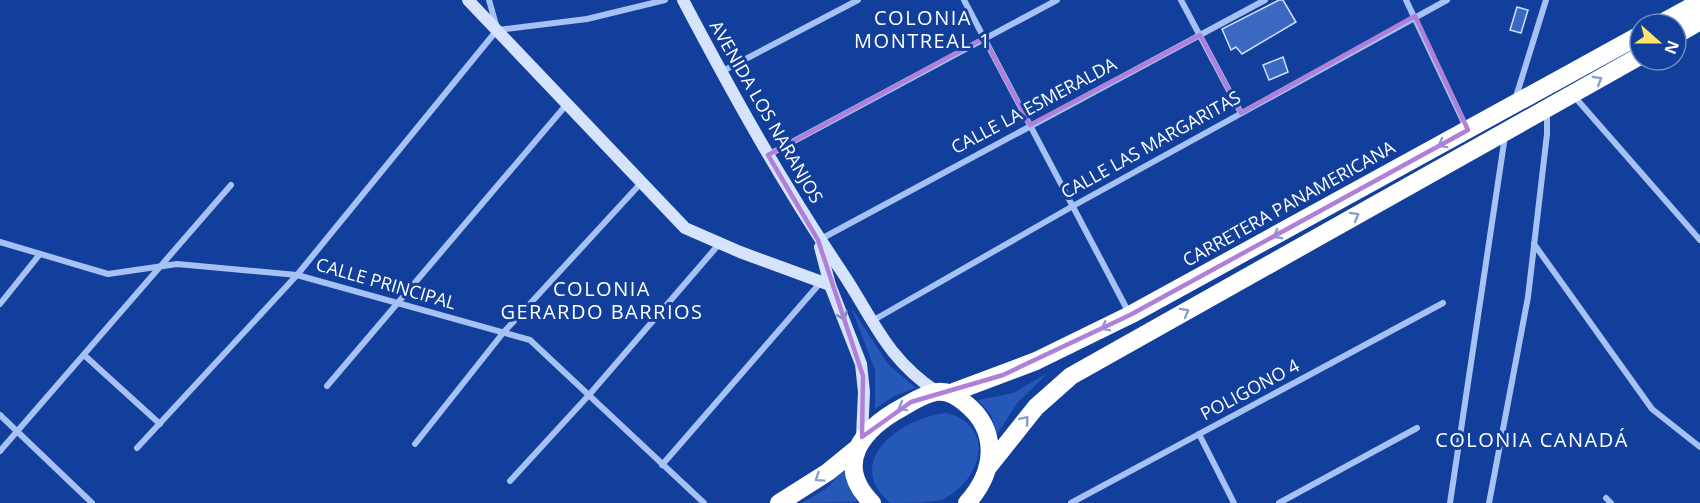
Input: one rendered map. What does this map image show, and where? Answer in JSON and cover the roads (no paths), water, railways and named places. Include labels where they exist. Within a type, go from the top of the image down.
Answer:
[{"type":"highway","points":[[1682,12],[1700,2]]},
{"type":"highway","name":"CARRETERA PANAMERICANA","points":[[859,444],[890,414],[944,392],[1036,361],[1130,315],[1628,42]]},
{"type":"highway","points":[[967,503],[978,491],[989,466],[1035,407],[1071,376],[1628,63]]},
{"type":"highway","points":[[944,392],[966,404],[984,425],[990,439],[989,466]]},
{"type":"highway","points":[[779,503],[828,472],[859,444]]},
{"type":"highway","points":[[859,444],[855,478],[872,503]]},
{"type":"main road","points":[[468,0],[685,228],[826,284]]},
{"type":"main road","name":"AVENIDA LOS NARANJOS","points":[[683,0],[721,72],[818,240],[903,366],[944,392]]},
{"type":"main road","name":"AVENIDA LOS NARANJOS","points":[[818,240],[826,284],[861,364],[864,392],[859,444]]},
{"type":"street","points":[[489,0],[497,30]]},
{"type":"street","points":[[137,448],[297,275],[497,30],[587,18],[665,0]]},
{"type":"street","points":[[721,72],[858,0]]},
{"type":"street","points":[[964,0],[1130,315]]},
{"type":"street","points":[[768,155],[1057,0]]},
{"type":"street","points":[[1181,0],[1241,112]]},
{"type":"street","name":"CALLE LA ESMERALDA","points":[[818,240],[1265,0]]},
{"type":"street","points":[[1406,0],[1468,130]]},
{"type":"street","name":"CALLE LAS MARGARITAS","points":[[872,321],[1241,112],[1447,0]]},
{"type":"street","points":[[1514,104],[1546,0]]},
{"type":"street","points":[[1572,94],[1700,240]]},
{"type":"street","points":[[327,386],[567,104]]},
{"type":"street","points":[[1488,503],[1528,297],[1548,108]]},
{"type":"street","points":[[1450,503],[1506,130]]},
{"type":"street","points":[[415,444],[503,333],[642,182]]},
{"type":"street","points":[[0,451],[231,185]]},
{"type":"street","name":"CALLE PRINCIPAL","points":[[0,242],[108,274],[177,264],[297,275],[530,340],[704,503]]},
{"type":"street","points":[[510,481],[589,396],[720,243]]},
{"type":"street","points":[[1534,244],[1652,409],[1700,447]]},
{"type":"street","points":[[0,304],[40,254]]},
{"type":"street","points":[[662,465],[826,284]]},
{"type":"street","name":"POLIGONO 4","points":[[1071,503],[1443,303]]},
{"type":"street","points":[[84,355],[160,424]]},
{"type":"street","points":[[0,415],[92,503]]},
{"type":"street","points":[[1279,503],[1416,428]]},
{"type":"street","points":[[1199,434],[1234,503]]},
{"type":"district","name":"COLONIA MONTREAL 1","points":[[923,30]]},
{"type":"district","name":"COLONIA GERARDO BARRIOS","points":[[602,300]]},
{"type":"district","name":"COLONIA CANADÁ","points":[[1532,440]]}]
